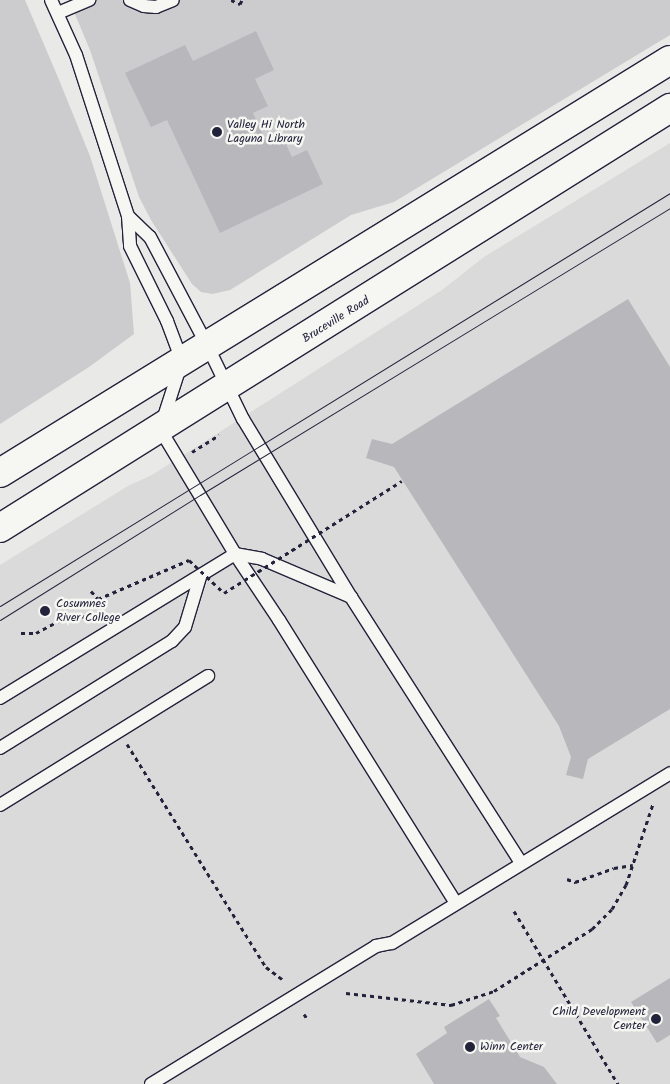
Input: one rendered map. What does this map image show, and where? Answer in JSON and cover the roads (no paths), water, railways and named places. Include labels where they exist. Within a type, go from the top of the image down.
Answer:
[{"type":"main road","points":[[0,473],[670,60]]},
{"type":"main road","points":[[661,114],[670,90]]},
{"type":"main road","name":"Bruceville Road","points":[[0,528],[227,388],[661,114]]},
{"type":"lane","points":[[51,0],[76,55],[128,216],[130,246],[167,321],[182,361],[160,429],[235,554],[279,620],[456,903]]},
{"type":"lane","points":[[58,13],[89,0]]},
{"type":"lane","points":[[130,0],[144,6],[156,7],[173,0]]},
{"type":"lane","points":[[128,216],[150,237],[207,345],[243,419],[351,597],[521,863]]},
{"type":"lane","points":[[0,698],[235,554],[262,559],[351,597]]},
{"type":"lane","points":[[0,748],[172,641],[185,627],[200,577]]},
{"type":"lane","points":[[0,805],[208,676]]},
{"type":"lane","points":[[151,1084],[376,946],[392,943],[670,773]]},
{"type":"tram line","points":[[0,606],[670,193]]},
{"type":"tram line","points":[[0,620],[200,495],[670,208]]},
{"type":"place","name":"Valley Hi North Laguna Library","points":[[217,132]]},
{"type":"place","name":"Cosumnes River College","points":[[45,611]]},
{"type":"place","name":"Child Development Center","points":[[656,1019]]},
{"type":"place","name":"Winn Center","points":[[470,1047]]}]
